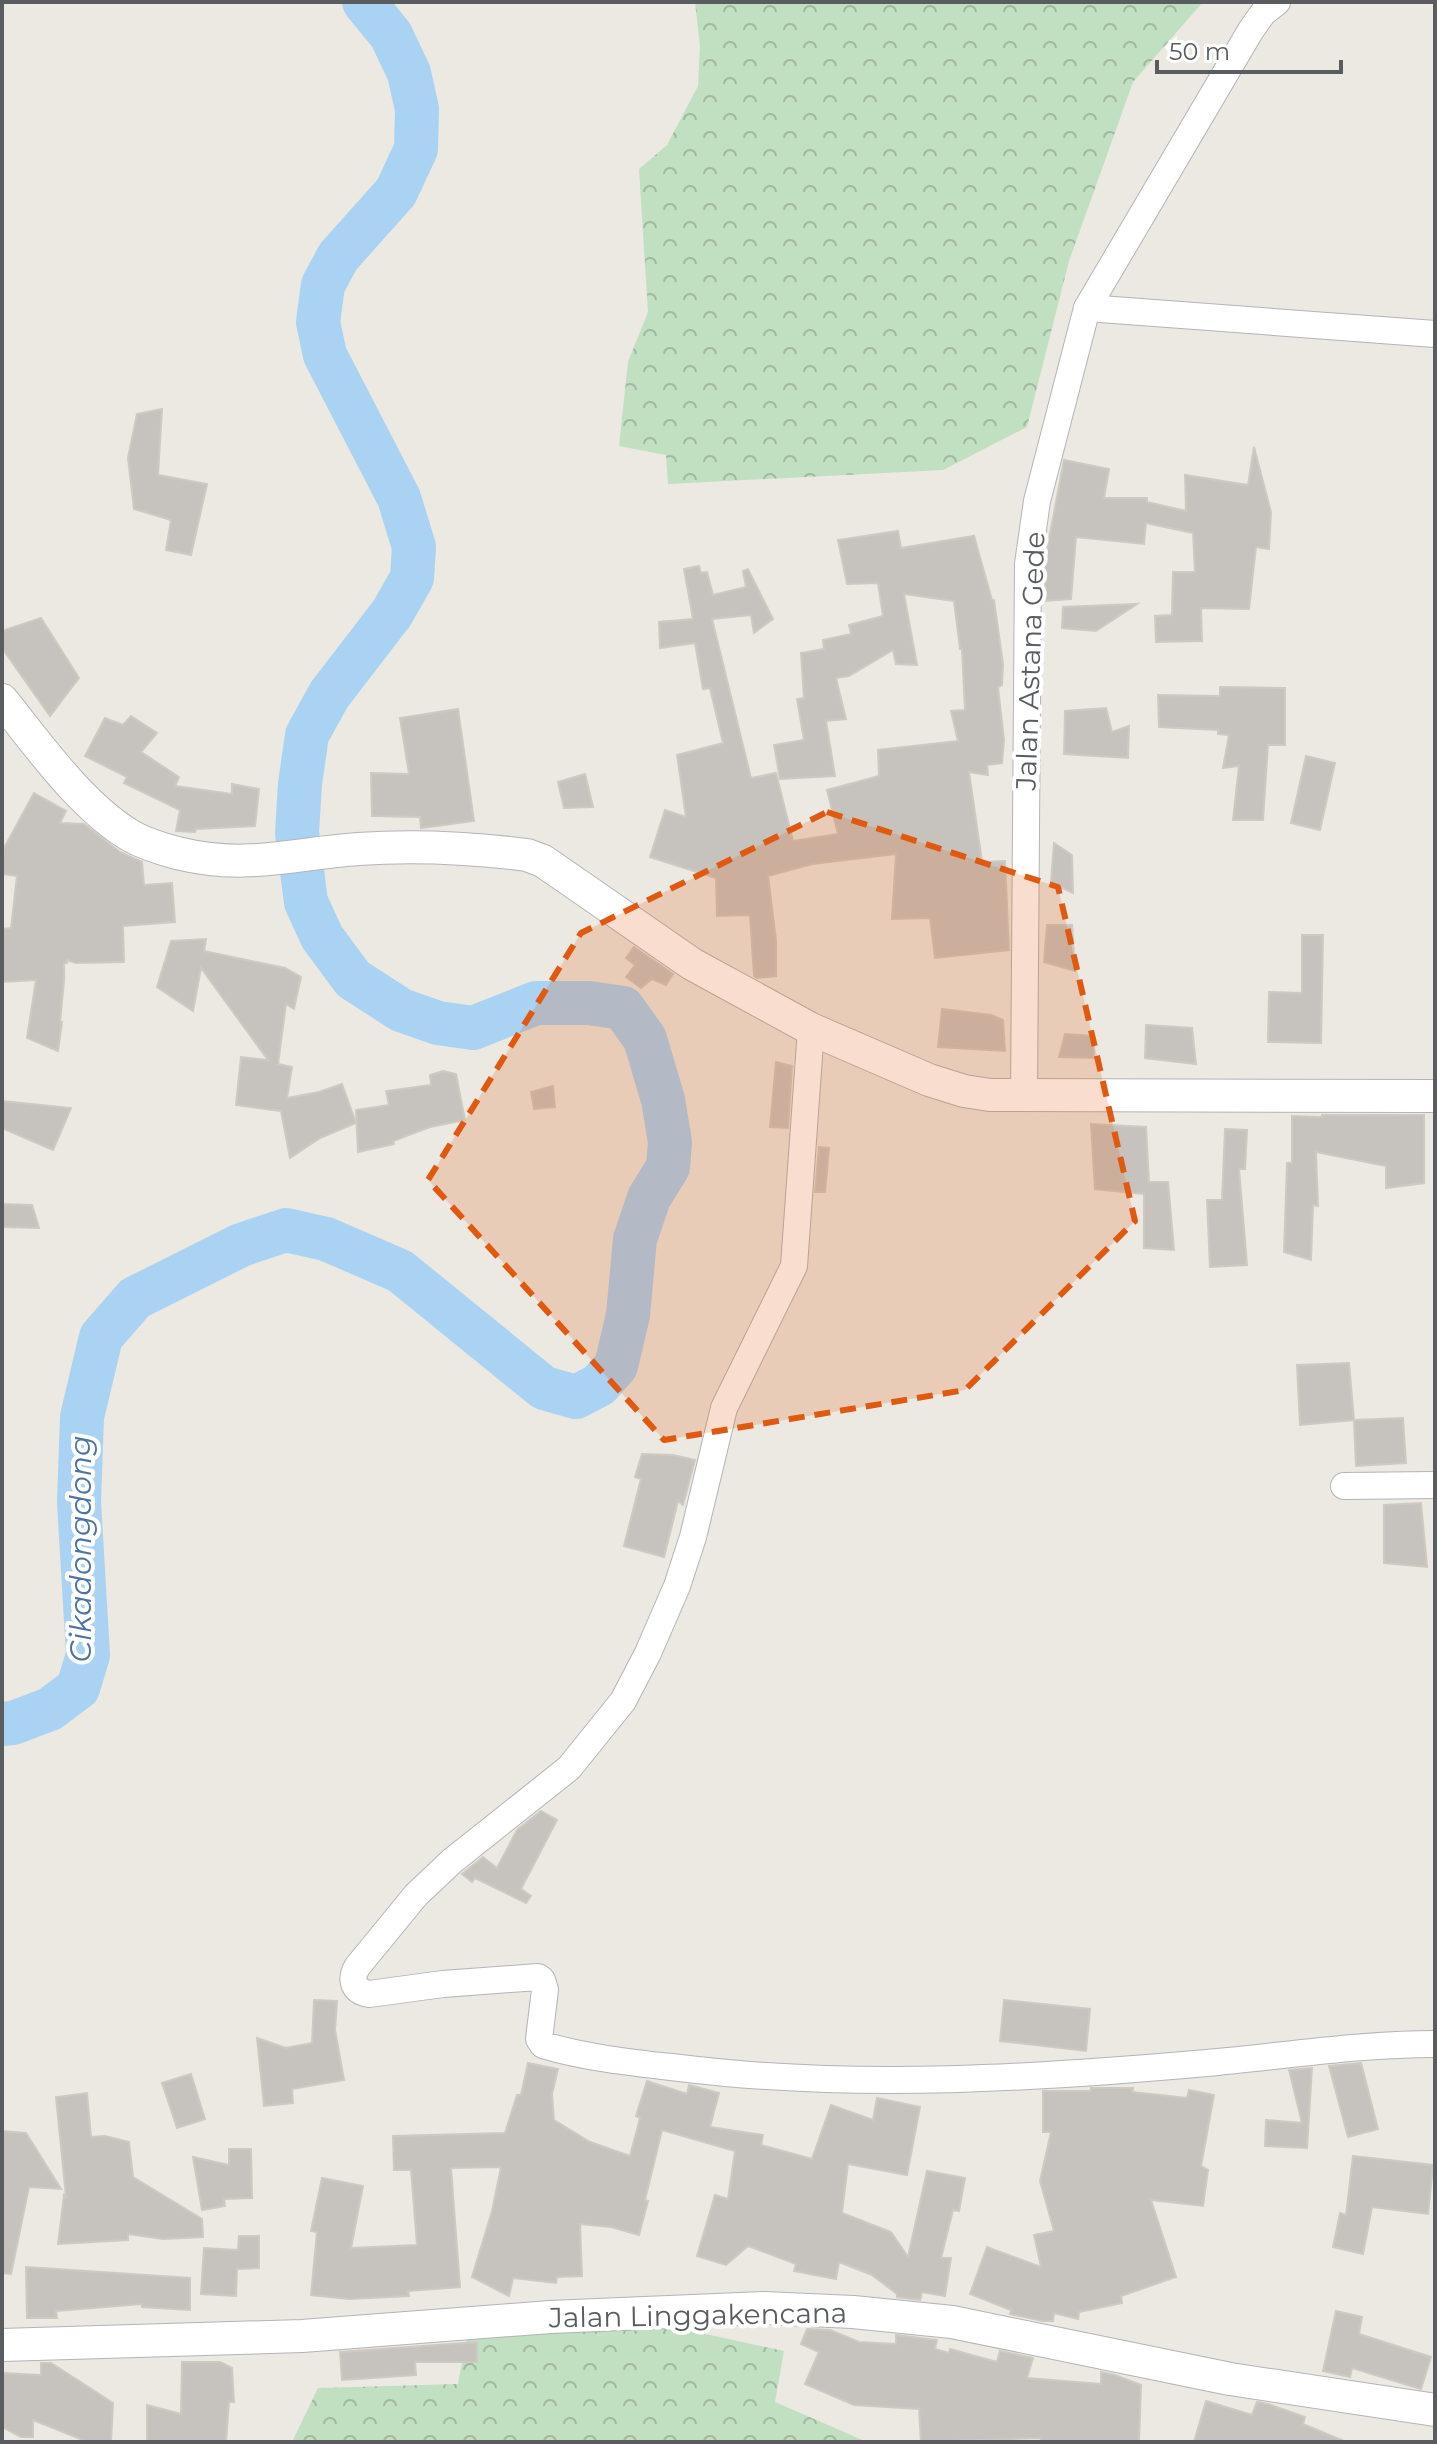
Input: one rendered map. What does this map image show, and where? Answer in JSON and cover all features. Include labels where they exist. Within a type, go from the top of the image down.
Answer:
[{"type":"street","name":"Jalan Astana Gede","points":[[1024,1095],[1028,564],[1037,501],[1087,308],[1251,30],[1263,13],[1277,2]]},
{"type":"street","points":[[1087,308],[1435,334]]},
{"type":"street","points":[[2,700],[92,805],[134,838],[205,860],[244,863],[355,849],[414,847],[527,855],[543,861],[704,971],[811,1029],[929,1080],[977,1093],[1024,1095],[1435,1096]]},
{"type":"street","points":[[811,1029],[794,1266],[724,1408],[693,1537],[677,1586],[648,1653],[623,1701],[569,1768],[452,1861],[416,1895],[357,1967],[353,1975],[355,1987],[369,1994],[443,1984],[538,1977],[545,1990],[539,2039],[543,2045],[650,2065],[804,2079],[885,2080],[1121,2071],[1361,2045],[1435,2044]]},
{"type":"street","points":[[1344,1486],[1435,1485]]},
{"type":"street","name":"Jalan Linggakencana","points":[[2,2345],[302,2336],[550,2317],[764,2308],[853,2312],[952,2322],[1230,2379],[1435,2410]]},
{"type":"highlighted area","points":[[827,812],[1058,887],[1135,1221],[965,1390],[664,1440],[428,1180],[581,933]]},
{"type":"green space","points":[[695,2],[1203,2],[1133,82],[1069,261],[1027,427],[943,470],[668,484],[666,455],[619,446],[628,362],[648,312],[639,169],[667,145],[698,86],[700,46]]},
{"type":"green space","points":[[623,2316],[784,2351],[775,2402],[867,2442],[292,2442],[318,2388],[458,2384],[467,2337]]},
{"type":"building","points":[[162,409],[158,475],[207,484],[191,555],[166,550],[171,520],[134,509],[128,458],[137,414]]},
{"type":"building","points":[[1254,447],[1271,512],[1269,549],[1256,547],[1249,609],[1201,608],[1202,641],[1156,642],[1155,616],[1172,615],[1173,572],[1195,572],[1193,533],[1146,523],[1144,544],[1076,537],[1071,599],[1045,601],[1044,565],[1064,460],[1109,469],[1104,498],[1147,498],[1147,502],[1186,511],[1185,475],[1248,485]]},
{"type":"building","points":[[898,531],[901,548],[974,536],[994,600],[1003,664],[1002,685],[998,687],[1004,740],[1002,763],[987,765],[988,775],[969,772],[982,862],[1005,861],[1009,950],[935,958],[930,918],[892,919],[896,854],[812,864],[768,876],[776,940],[776,976],[757,978],[754,976],[750,915],[717,916],[716,878],[650,857],[665,810],[686,817],[677,755],[723,743],[710,688],[703,689],[695,643],[660,648],[659,622],[693,619],[684,569],[699,566],[701,573],[707,572],[713,595],[746,587],[743,571],[748,569],[773,619],[754,633],[751,615],[712,619],[751,778],[776,773],[793,841],[838,834],[827,790],[879,776],[878,750],[958,741],[951,711],[965,710],[962,649],[954,601],[904,594],[917,665],[896,664],[893,650],[849,676],[836,678],[846,719],[826,721],[835,776],[780,779],[774,745],[804,740],[797,699],[804,698],[801,653],[824,649],[823,640],[851,634],[849,625],[883,616],[878,583],[847,584],[838,540]]},
{"type":"building","points":[[1137,604],[1096,631],[1062,628],[1063,607]]},
{"type":"building","points":[[41,618],[79,678],[50,716],[2,648],[2,631]]},
{"type":"building","points":[[1220,687],[1285,688],[1285,745],[1268,745],[1263,820],[1233,820],[1239,766],[1223,768],[1229,735],[1218,734],[1218,730],[1159,727],[1158,695],[1220,696]]},
{"type":"building","points":[[1106,708],[1112,732],[1129,726],[1128,758],[1064,754],[1065,711]]},
{"type":"building","points":[[458,709],[474,821],[421,828],[420,817],[372,816],[371,773],[409,774],[400,718]]},
{"type":"building","points":[[131,716],[157,733],[141,752],[179,777],[175,786],[232,794],[232,784],[259,789],[255,826],[176,831],[180,810],[124,783],[127,777],[85,756],[105,718],[123,725]]},
{"type":"building","points":[[1306,756],[1335,763],[1320,830],[1291,823]]},
{"type":"building","points":[[585,774],[593,807],[564,808],[558,782]]},
{"type":"building","points":[[34,793],[66,811],[60,823],[84,824],[120,852],[142,862],[144,885],[172,883],[175,922],[123,926],[124,962],[76,963],[67,960],[64,963],[58,1051],[27,1038],[36,980],[2,982],[2,929],[11,928],[17,876],[2,874],[4,848]]},
{"type":"building","points":[[1054,843],[1072,855],[1073,893],[1051,883]]},
{"type":"building","points":[[1047,925],[1072,925],[1075,971],[1044,962]]},
{"type":"building","points":[[1302,935],[1323,935],[1321,1043],[1268,1042],[1269,992],[1302,993]]},
{"type":"building","points":[[206,939],[204,951],[285,968],[301,977],[294,1009],[286,1004],[278,1064],[292,1067],[287,1098],[342,1084],[356,1123],[320,1138],[290,1158],[281,1111],[236,1105],[241,1057],[268,1060],[201,968],[193,1011],[157,987],[171,941]]},
{"type":"building","points":[[634,947],[673,974],[666,985],[652,979],[641,988],[626,977],[635,965],[626,958]]},
{"type":"building","points":[[942,1009],[991,1015],[1003,1020],[1005,1051],[938,1047]]},
{"type":"building","points":[[1146,1025],[1192,1028],[1196,1064],[1145,1058]]},
{"type":"building","points":[[1065,1034],[1093,1036],[1094,1058],[1059,1057]]},
{"type":"building","points":[[776,1062],[792,1066],[788,1128],[770,1127]]},
{"type":"building","points":[[443,1071],[456,1074],[465,1120],[430,1127],[393,1141],[394,1144],[358,1152],[356,1110],[389,1105],[386,1091],[431,1085],[430,1075]]},
{"type":"building","points":[[553,1086],[555,1107],[534,1109],[531,1092]]},
{"type":"building","points":[[2,1101],[71,1108],[53,1150],[2,1128]]},
{"type":"building","points":[[1424,1115],[1424,1183],[1386,1188],[1386,1166],[1316,1152],[1318,1206],[1313,1205],[1311,1260],[1284,1252],[1287,1163],[1292,1163],[1292,1116]]},
{"type":"building","points":[[1091,1124],[1146,1127],[1149,1182],[1168,1182],[1174,1250],[1144,1248],[1144,1194],[1095,1189]]},
{"type":"building","points":[[1225,1129],[1247,1130],[1245,1169],[1239,1169],[1247,1265],[1210,1267],[1207,1200],[1222,1200]]},
{"type":"building","points":[[819,1147],[829,1148],[825,1192],[815,1192]]},
{"type":"building","points":[[2,1204],[32,1205],[39,1228],[2,1227]]},
{"type":"building","points":[[1349,1363],[1354,1420],[1300,1425],[1297,1365]]},
{"type":"building","points":[[1403,1418],[1406,1463],[1356,1466],[1354,1420]]},
{"type":"building","points":[[642,1454],[673,1455],[695,1460],[683,1505],[678,1501],[664,1557],[624,1546],[641,1479],[635,1477]]},
{"type":"building","points":[[1421,1503],[1427,1567],[1384,1563],[1384,1505]]},
{"type":"building","points":[[541,1811],[557,1820],[521,1889],[531,1896],[526,1903],[475,1878],[472,1882],[462,1874],[483,1857],[497,1868],[517,1830]]},
{"type":"building","points":[[314,2000],[337,2001],[335,2030],[344,2080],[292,2089],[293,2103],[264,2106],[257,2038],[286,2048],[312,2043]]},
{"type":"building","points":[[1004,2000],[1090,2009],[1086,2051],[1000,2041]]},
{"type":"building","points":[[528,2063],[558,2069],[552,2094],[554,2120],[590,2142],[630,2156],[640,2118],[636,2116],[647,2081],[687,2094],[689,2085],[719,2093],[710,2127],[763,2135],[761,2145],[812,2159],[831,2105],[873,2120],[877,2098],[920,2107],[907,2175],[848,2164],[842,2213],[891,2232],[908,2257],[927,2171],[965,2178],[959,2211],[953,2210],[941,2258],[951,2258],[945,2296],[922,2292],[920,2300],[897,2297],[872,2275],[839,2262],[836,2279],[794,2271],[796,2264],[748,2246],[726,2265],[697,2256],[715,2195],[728,2199],[735,2151],[662,2130],[639,2235],[611,2227],[580,2224],[582,2276],[557,2277],[556,2283],[513,2278],[509,2296],[472,2277],[492,2211],[501,2167],[451,2168],[460,2287],[408,2291],[409,2296],[349,2299],[311,2295],[317,2232],[311,2231],[322,2178],[363,2186],[351,2248],[417,2245],[411,2170],[394,2170],[393,2136],[505,2133],[517,2095],[521,2095]]},
{"type":"building","points":[[1361,2063],[1378,2129],[1348,2137],[1329,2066]]},
{"type":"building","points":[[1312,2068],[1307,2148],[1265,2146],[1266,2120],[1302,2123],[1289,2070]]},
{"type":"building","points":[[191,2074],[205,2119],[177,2128],[162,2083]]},
{"type":"building","points":[[1091,2088],[1133,2088],[1132,2092],[1187,2098],[1189,2090],[1214,2095],[1201,2166],[1208,2170],[1203,2206],[1151,2200],[1176,2277],[1121,2296],[1122,2303],[1079,2312],[1078,2319],[1054,2313],[1053,2321],[1043,2321],[1010,2314],[1011,2310],[970,2294],[987,2247],[1041,2267],[1034,2235],[1054,2231],[1040,2181],[1051,2132],[1043,2132],[1043,2091],[1091,2091]]},
{"type":"building","points":[[87,2093],[91,2137],[105,2136],[129,2142],[133,2177],[202,2219],[203,2237],[163,2239],[128,2234],[128,2240],[58,2244],[64,2195],[66,2197],[56,2097]]},
{"type":"building","points":[[2,2131],[26,2133],[61,2189],[29,2187],[11,2274],[2,2273]]},
{"type":"building","points":[[229,2149],[251,2149],[252,2198],[224,2199],[225,2206],[202,2210],[193,2157],[229,2165]]},
{"type":"building","points":[[1353,2156],[1433,2165],[1428,2214],[1372,2207],[1363,2254],[1333,2247],[1340,2213],[1346,2215]]},
{"type":"building","points":[[239,2236],[259,2236],[259,2268],[237,2269],[236,2296],[201,2294],[204,2248],[238,2250]]},
{"type":"building","points":[[26,2267],[190,2278],[190,2310],[142,2307],[142,2304],[56,2311],[57,2318],[27,2318]]},
{"type":"building","points":[[1336,2311],[1362,2317],[1359,2334],[1431,2357],[1421,2389],[1352,2368],[1350,2377],[1323,2371]]},
{"type":"building","points":[[807,2329],[830,2330],[859,2342],[896,2344],[896,2335],[937,2340],[935,2349],[949,2353],[950,2349],[997,2362],[1000,2351],[1033,2358],[1027,2378],[1101,2384],[1101,2372],[1115,2375],[1141,2385],[1139,2442],[1040,2442],[1041,2438],[921,2442],[919,2409],[854,2405],[805,2384],[819,2352],[801,2344]]},
{"type":"building","points":[[477,2342],[477,2362],[415,2362],[416,2375],[342,2380],[340,2352]]},
{"type":"building","points":[[182,2362],[220,2362],[232,2368],[234,2402],[229,2402],[226,2442],[147,2442],[147,2405],[181,2414]]},
{"type":"building","points":[[41,2363],[51,2363],[113,2403],[111,2442],[88,2442],[33,2420],[33,2437],[21,2437],[2,2427],[2,2373],[41,2375]]},
{"type":"building","points":[[1206,2401],[1252,2415],[1257,2402],[1268,2404],[1305,2417],[1303,2424],[1346,2442],[1194,2442]]},
{"type":"waterway","name":"Cikadongdong","points":[[2,1724],[50,1709],[78,1688],[88,1655],[79,1502],[82,1417],[101,1337],[135,1298],[241,1245],[286,1230],[326,1239],[400,1271],[544,1388],[576,1397],[599,1385],[616,1366],[628,1315],[635,1239],[649,1198],[668,1167],[670,1142],[663,1100],[645,1039],[623,1008],[589,1003],[536,1003],[473,1028],[438,1023],[401,1010],[353,979],[322,937],[306,902],[297,833],[307,735],[329,695],[392,613],[412,578],[414,547],[399,498],[325,355],[318,322],[323,285],[338,257],[396,192],[416,149],[417,109],[409,73],[391,35],[364,2]]}]
